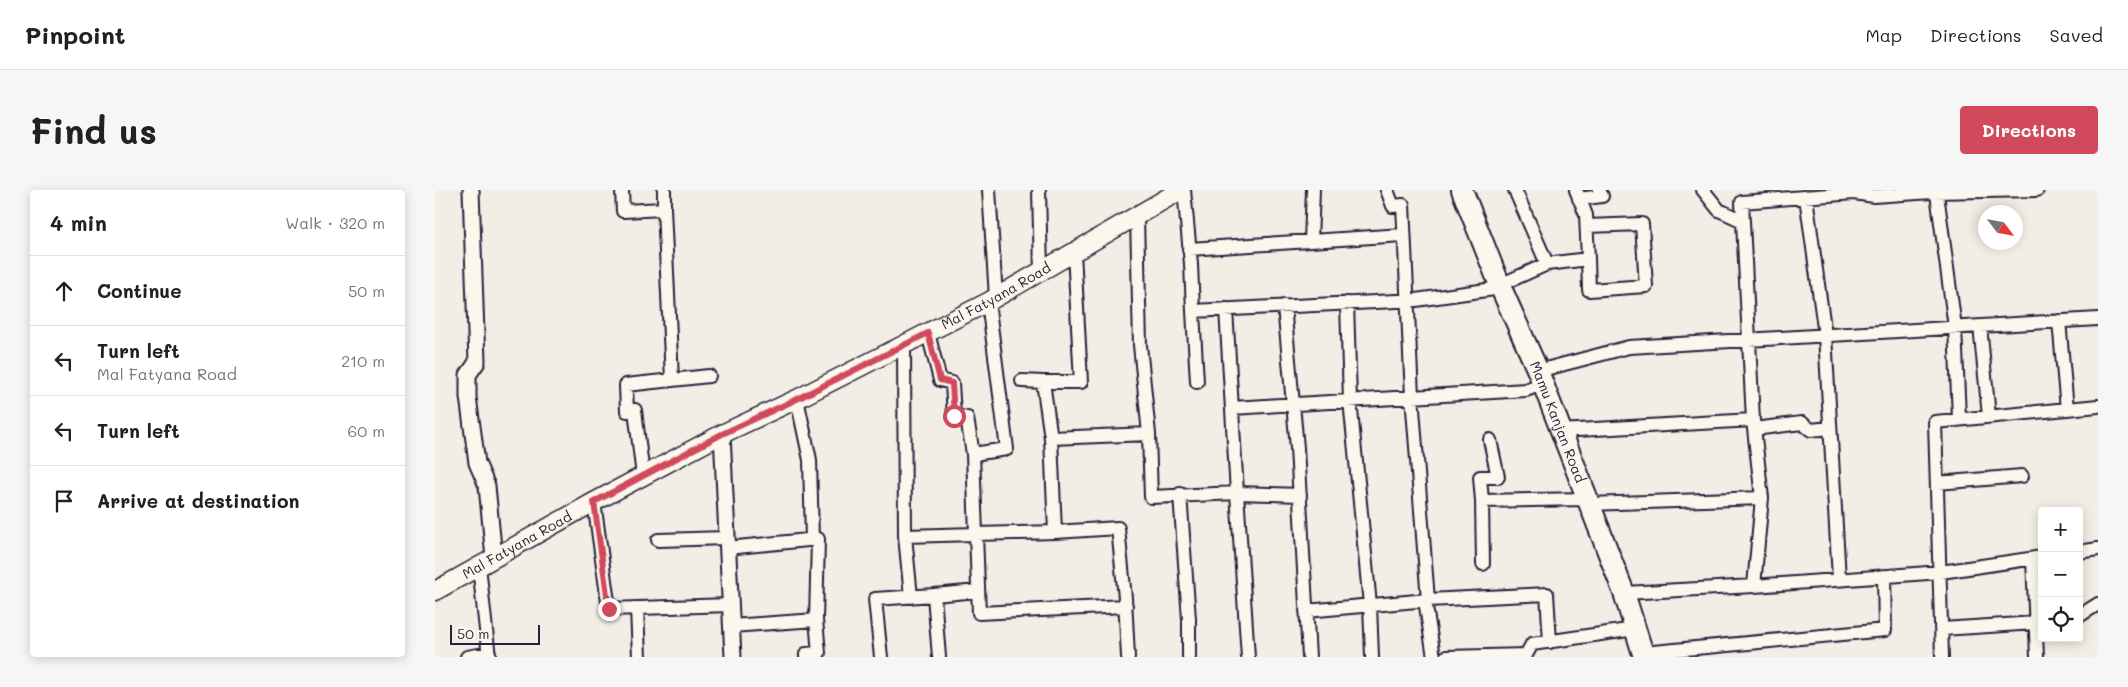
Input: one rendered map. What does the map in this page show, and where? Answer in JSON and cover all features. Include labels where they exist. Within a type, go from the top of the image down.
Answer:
[{"type":"main road","name":"Mal Fatyana Road","points":[[435,591],[594,502],[722,434],[797,399],[992,299],[1183,190]]},
{"type":"main road","name":"Mamu Kanjan Road","points":[[1463,190],[1500,286],[1561,431],[1624,594],[1644,655]]},
{"type":"street","points":[[467,657],[489,655],[487,486],[477,463],[468,397],[468,375],[477,362],[471,190]]},
{"type":"street","points":[[623,190],[623,210],[664,209]]},
{"type":"street","points":[[664,190],[672,379]]},
{"type":"street","points":[[973,454],[1007,450],[992,299],[989,190]]},
{"type":"street","points":[[1039,190],[1041,271]]},
{"type":"street","points":[[1183,190],[1189,249],[1197,382]]},
{"type":"street","points":[[1311,241],[1315,190]]},
{"type":"street","points":[[1387,190],[1393,206],[1403,205],[1403,234],[1409,300],[1412,396],[1427,600],[1434,657]]},
{"type":"street","points":[[1515,190],[1547,264]]},
{"type":"street","points":[[1587,226],[1642,224],[1646,286],[1589,290],[1586,215],[1578,194],[1602,196],[1599,190]]},
{"type":"street","points":[[1703,190],[1719,210],[1743,221]]},
{"type":"street","points":[[1754,586],[1761,498],[1753,424],[1742,202],[1854,193],[2037,190]]},
{"type":"street","points":[[1931,191],[1937,194],[1955,327],[1959,418]]},
{"type":"street","points":[[1813,195],[1825,335],[1839,579]]},
{"type":"street","points":[[1137,217],[1140,345],[1149,434],[1151,496],[1237,493],[1300,495]]},
{"type":"street","points":[[1189,249],[1403,234]]},
{"type":"street","points":[[1022,381],[1081,382],[1074,252]]},
{"type":"street","points":[[1193,311],[1409,300],[1500,286],[1547,264],[1588,259]]},
{"type":"street","points":[[1347,303],[1350,400],[1370,605],[1372,657]]},
{"type":"street","points":[[1284,306],[1300,495],[1309,657]]},
{"type":"street","points":[[1226,309],[1248,657]]},
{"type":"street","points":[[1232,408],[1526,390],[1540,378],[1629,347],[2098,319]]},
{"type":"street","points":[[2059,321],[2067,409]]},
{"type":"street","points":[[1980,326],[1989,416]]},
{"type":"street","points":[[928,333],[940,380],[952,383],[954,416],[967,418],[973,454],[979,613],[1126,606]]},
{"type":"street","points":[[904,345],[905,536],[911,596]]},
{"type":"street","points":[[643,476],[635,410],[627,411],[626,385],[709,376]]},
{"type":"street","points":[[1043,382],[1051,438],[1055,532]]},
{"type":"street","points":[[797,399],[810,460],[812,539]]},
{"type":"street","points":[[1943,657],[1935,422],[1959,418],[2098,406]]},
{"type":"street","points":[[1561,431],[1802,423],[1811,430],[1830,428]]},
{"type":"street","points":[[722,434],[733,657]]},
{"type":"street","points":[[1051,438],[1149,434]]},
{"type":"street","points":[[1483,564],[1481,477],[1498,477],[1490,440]]},
{"type":"street","points":[[1937,483],[2022,476]]},
{"type":"street","points":[[1180,494],[1189,619],[1189,657]]},
{"type":"street","points":[[1482,501],[1761,498]]},
{"type":"street","points":[[594,502],[609,609],[729,605]]},
{"type":"street","points":[[905,536],[1055,532],[1118,528],[1126,606],[1128,657]]},
{"type":"street","points":[[658,540],[727,543],[818,539],[816,620],[819,653],[806,654],[806,657]]},
{"type":"street","points":[[2083,552],[2098,550]]},
{"type":"street","points":[[1624,594],[1941,572],[2037,558],[2037,657]]},
{"type":"street","points":[[1644,655],[1885,630],[1884,576]]},
{"type":"street","points":[[881,657],[875,599],[978,591]]},
{"type":"street","points":[[1306,611],[1427,600],[1547,594],[1551,642]]},
{"type":"street","points":[[934,595],[939,657]]},
{"type":"street","points":[[2083,613],[2098,604]]},
{"type":"street","points":[[637,608],[639,657]]},
{"type":"street","points":[[731,626],[816,620]]},
{"type":"street","points":[[1942,629],[2036,623]]},
{"type":"street","points":[[1446,657],[1526,655],[1532,644],[1635,629]]},
{"type":"route","points":[[609,609],[594,502],[722,434],[797,399],[928,333],[940,380],[952,383],[954,416]]}]
